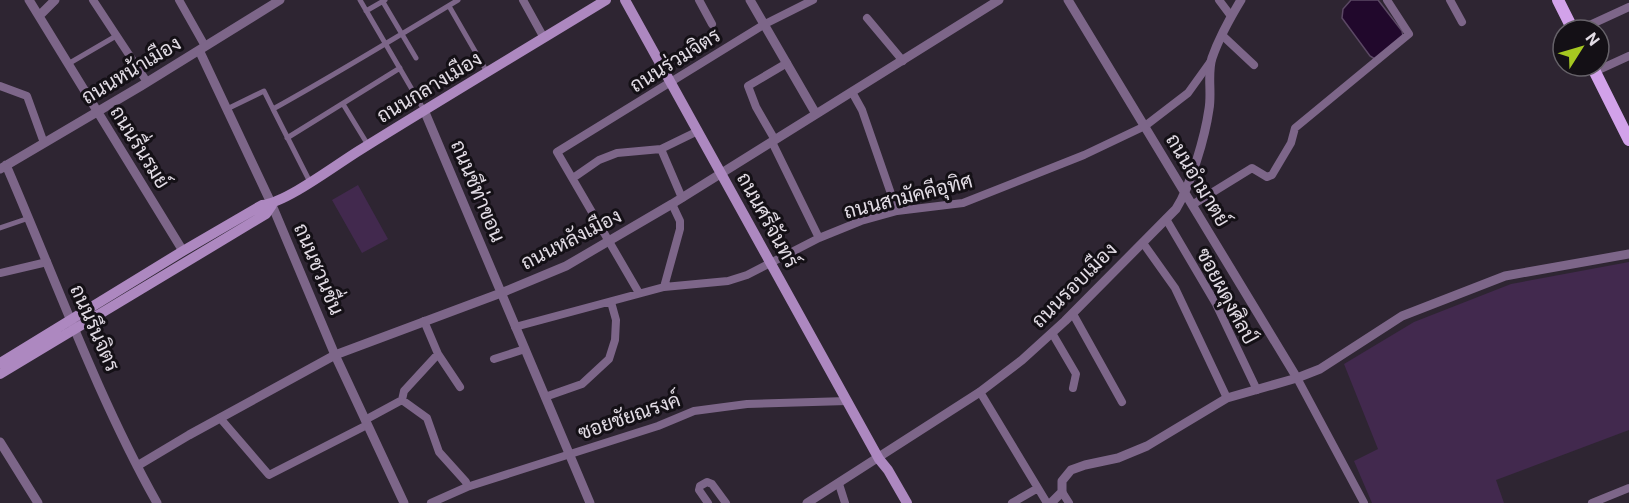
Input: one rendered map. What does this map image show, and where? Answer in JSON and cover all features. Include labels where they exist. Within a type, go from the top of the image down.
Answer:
[{"type":"main road","name":"ถนนกลางเมือง","points":[[0,374],[73,324],[186,255],[266,214],[272,205],[606,0]]},
{"type":"main road","name":"ถนนศรีจันทร์","points":[[625,0],[879,459],[907,503]]},
{"type":"main road","points":[[1560,1],[1568,18]]},
{"type":"main road","points":[[1598,78],[1629,140]]},
{"type":"main road","name":"ถนนกลางเมือง","points":[[0,363],[73,324]]},
{"type":"main road","name":"ถนนศรีจันทร์","points":[[879,459],[884,476],[899,503]]},
{"type":"street","name":"ถนนรื่นรมย์","points":[[29,0],[186,255]]},
{"type":"street","points":[[39,16],[55,0]]},
{"type":"street","points":[[93,0],[147,82]]},
{"type":"street","points":[[179,0],[202,48]]},
{"type":"street","name":"ถนนหน้าเมือง","points":[[3,167],[280,0]]},
{"type":"street","name":"ถนนชีท่าขอน","points":[[360,0],[424,110],[590,503]]},
{"type":"street","points":[[273,109],[348,67],[458,0]]},
{"type":"street","points":[[523,0],[544,38]]},
{"type":"street","points":[[699,0],[712,24]]},
{"type":"street","points":[[750,0],[816,114]]},
{"type":"street","name":"ถนนร่วมจิตร","points":[[573,178],[557,152],[765,24],[813,0]]},
{"type":"street","name":"ถนนหลังเมือง","points":[[137,466],[335,355],[501,293],[566,266],[682,198],[999,0]]},
{"type":"street","name":"ถนนอำมาตย์","points":[[1068,0],[1297,378]]},
{"type":"street","points":[[1219,0],[1231,16]]},
{"type":"street","name":"ถนนรอบเมือง","points":[[807,503],[879,459],[980,392],[1022,360],[1073,314],[1176,209],[1185,193],[1206,123],[1210,106],[1212,60],[1231,16],[1241,0]]},
{"type":"street","points":[[1192,205],[1252,168],[1267,177],[1272,175],[1291,143],[1295,128],[1409,34],[1387,0]]},
{"type":"street","points":[[1450,0],[1462,22]]},
{"type":"street","points":[[366,11],[384,1],[416,58]]},
{"type":"street","points":[[448,6],[488,72]]},
{"type":"street","points":[[1605,18],[1629,7]]},
{"type":"street","points":[[867,18],[903,61]]},
{"type":"street","points":[[68,64],[116,36]]},
{"type":"street","points":[[1222,36],[1254,65]]},
{"type":"street","name":"ถนนชวนชื่น","points":[[202,48],[227,109],[272,205],[335,355],[404,503]]},
{"type":"street","points":[[1611,62],[1629,56]]},
{"type":"street","name":"ถนนสามัคคีอุทิศ","points":[[515,327],[664,287],[728,281],[747,275],[819,238],[861,221],[897,211],[963,203],[1084,155],[1145,126],[1188,93],[1212,60]]},
{"type":"street","points":[[787,63],[748,86],[819,238]]},
{"type":"street","points":[[287,138],[400,68]]},
{"type":"street","points":[[0,86],[27,96],[44,143]]},
{"type":"street","points":[[227,109],[264,91],[310,182]]},
{"type":"street","points":[[852,92],[862,110],[897,211]]},
{"type":"street","points":[[343,104],[368,145]]},
{"type":"street","points":[[639,293],[573,178],[598,160],[617,153],[661,149],[698,131]]},
{"type":"street","points":[[661,149],[682,198]]},
{"type":"street","name":"ถนนรึนจิตร","points":[[3,167],[29,218],[73,324],[137,466],[157,503]]},
{"type":"street","points":[[664,287],[680,229],[680,221],[672,204]]},
{"type":"street","points":[[0,228],[29,218]]},
{"type":"street","name":"ซอยผดุงศิลป์","points":[[1166,219],[1216,304],[1257,390]]},
{"type":"street","points":[[1143,243],[1175,288],[1227,398]]},
{"type":"street","points":[[1069,503],[1062,492],[1062,481],[1071,470],[1118,458],[1147,446],[1227,398],[1320,369],[1402,316],[1505,276],[1629,254]]},
{"type":"street","points":[[0,273],[47,261]]},
{"type":"street","points":[[545,397],[582,384],[609,359],[615,340],[616,320],[612,302]]},
{"type":"street","points":[[1073,314],[1122,402]]},
{"type":"street","points":[[424,321],[438,354],[460,387]]},
{"type":"street","points":[[1052,333],[1076,374],[1073,388]]},
{"type":"street","points":[[494,359],[525,350]]},
{"type":"street","points":[[220,418],[269,475],[366,423],[402,400],[404,391],[438,354]]},
{"type":"street","points":[[1297,378],[1364,503]]},
{"type":"street","points":[[980,392],[1049,503],[1062,492]]},
{"type":"street","points":[[402,400],[427,418],[439,452],[466,482],[467,487]]},
{"type":"street","name":"ซอยชัยณรงค์","points":[[431,503],[467,487],[658,426],[694,411],[747,404],[847,401]]},
{"type":"street","points":[[0,442],[38,503]]},
{"type":"street","points":[[708,503],[699,490],[700,486],[707,482],[712,484],[726,503]]},
{"type":"street","points":[[838,484],[845,503]]},
{"type":"street","points":[[1012,503],[1038,488]]},
{"type":"street","points":[[1592,503],[1629,488]]},
{"type":"shaded area","points":[[1351,0],[1378,0],[1402,31],[1403,36],[1375,59],[1370,56],[1342,18],[1343,9]]},
{"type":"shaded area","points":[[358,185],[388,239],[362,253],[332,200]]},
{"type":"shaded area","points":[[1629,262],[1629,430],[1496,480],[1504,503],[1372,503],[1354,461],[1378,449],[1344,364],[1414,322],[1511,284]]}]
